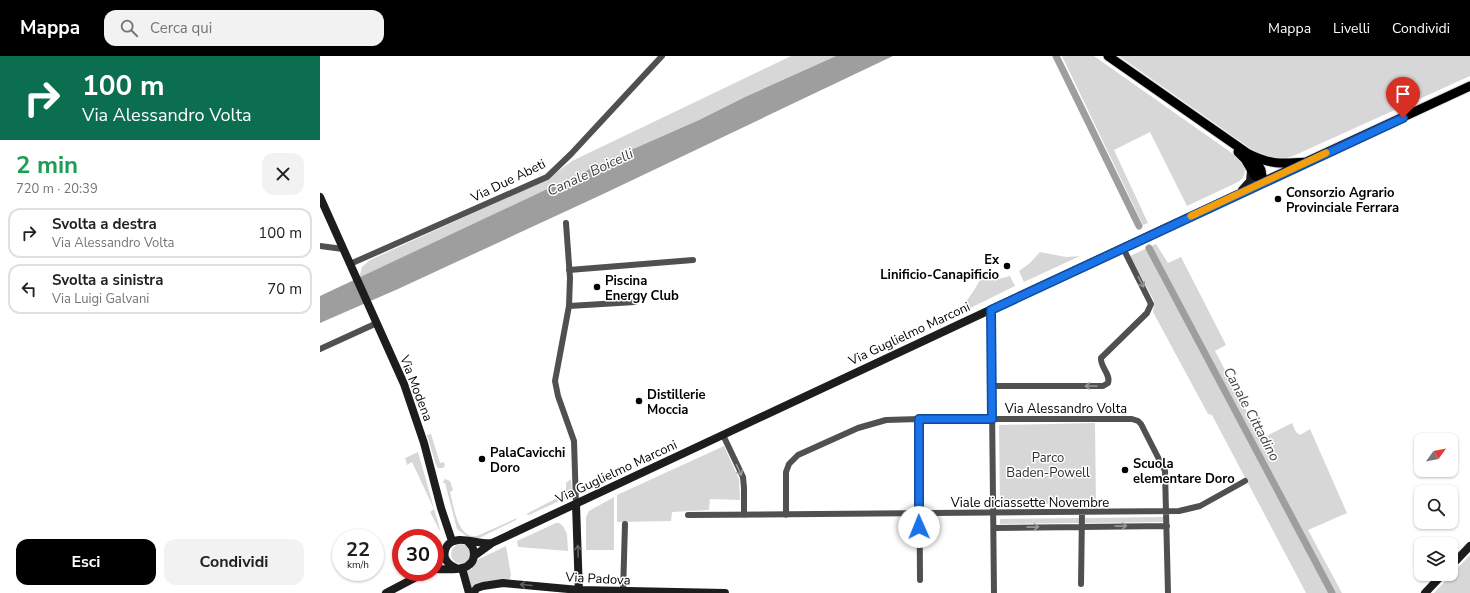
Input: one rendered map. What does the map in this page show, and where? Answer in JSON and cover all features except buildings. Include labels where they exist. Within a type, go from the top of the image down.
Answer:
[{"type":"main road","points":[[1108,56],[1253,156],[1280,164],[1307,162]]},
{"type":"main road","name":"Via Guglielmo Marconi","points":[[466,540],[481,544],[492,543],[1470,86]]},
{"type":"main road","points":[[1228,140],[1245,158],[1251,172],[1263,182]]},
{"type":"main road","points":[[1253,156],[1261,170],[1263,182]]},
{"type":"main road","points":[[1235,196],[1248,185],[1251,172]]},
{"type":"main road","name":"Via Modena","points":[[320,197],[399,371],[420,432],[452,541]]},
{"type":"main road","points":[[576,504],[579,591]]},
{"type":"main road","points":[[444,568],[459,568],[471,563],[474,556],[473,547],[466,540],[456,539],[452,541],[446,548],[445,557],[449,564],[459,568],[469,593]]},
{"type":"main road","points":[[474,556],[492,543]]},
{"type":"main road","points":[[1458,559],[1470,546]]},
{"type":"main road","points":[[386,593],[409,581]]},
{"type":"main road","points":[[1425,593],[1437,581]]},
{"type":"main road","name":"Via Padova","points":[[473,593],[477,588],[503,583],[579,591],[725,593]]},
{"type":"street","name":"Via Due Abeti","points":[[350,264],[546,177],[571,154],[662,56]]},
{"type":"street","points":[[566,224],[569,270],[569,306],[555,381],[558,396],[574,441],[576,504]]},
{"type":"street","points":[[320,246],[343,249]]},
{"type":"street","points":[[992,386],[1103,386],[1108,383],[1109,378],[1101,363],[1101,358],[1147,313],[1151,304],[1123,248]]},
{"type":"street","points":[[569,270],[693,260]]},
{"type":"street","points":[[569,306],[635,302]]},
{"type":"street","points":[[991,310],[994,593]]},
{"type":"street","points":[[320,349],[377,323]]},
{"type":"street","name":"Via Alessandro Volta","points":[[786,515],[787,468],[792,460],[798,455],[868,424],[886,420],[919,419],[1124,418],[1138,421],[1165,471],[1167,512]]},
{"type":"street","points":[[919,419],[920,580]]},
{"type":"street","points":[[723,435],[742,477],[744,488],[744,515]]},
{"type":"street","name":"Viale diciassette Novembre","points":[[688,515],[1167,512],[1193,508],[1245,481]]},
{"type":"street","points":[[1167,512],[1168,593]]},
{"type":"street","points":[[1081,584],[1082,513]]},
{"type":"street","points":[[624,592],[625,524]]},
{"type":"street","name":"Viale diciassette Novembre","points":[[994,528],[1167,526]]},
{"type":"green space","points":[[791,56],[836,56],[745,97],[699,120],[615,157],[359,278],[362,267],[370,260],[546,180],[572,161]]},
{"type":"green space","points":[[1062,56],[1094,56],[1236,156],[1242,162],[1245,172],[1244,176],[1238,182],[1187,206],[1150,132],[1114,150],[1148,223],[1143,225]]},
{"type":"green space","points":[[1119,56],[1470,56],[1470,76],[1293,156],[1275,159],[1266,157],[1250,148]]},
{"type":"green space","points":[[1156,244],[1168,263],[1181,257],[1226,345],[1215,351],[1261,439],[1292,423],[1296,432],[1300,435],[1310,429],[1347,513],[1308,530],[1342,593],[1306,593],[1212,415],[1208,414],[1153,312],[1154,301],[1130,256]]},
{"type":"green space","points":[[1040,252],[1066,257],[1080,256],[1024,282],[1019,271],[1030,263]]},
{"type":"green space","points":[[1010,276],[1015,286],[950,318],[967,300],[980,280],[995,280]]},
{"type":"green space","name":"Parco Baden-Powell","points":[[1095,423],[1096,503],[1000,505],[999,425]]},
{"type":"green space","points":[[431,434],[440,463],[444,462],[445,466],[443,468],[438,468],[436,465],[427,435]]},
{"type":"green space","points":[[724,446],[739,479],[740,500],[710,499],[709,510],[672,512],[671,521],[617,522],[617,495]]},
{"type":"green space","points":[[418,452],[440,529],[430,512],[434,509],[412,462],[407,465],[405,458]]},
{"type":"green space","points":[[445,479],[450,481],[453,490],[450,492],[455,513],[461,527],[470,536],[477,536],[517,518],[516,520],[475,540],[469,538],[457,529],[445,483],[443,483]]},
{"type":"green space","points":[[571,479],[572,495],[529,515],[526,514],[561,496],[566,489],[566,483]]},
{"type":"green space","points":[[614,497],[614,550],[586,550],[586,517],[589,511]]},
{"type":"green space","points":[[1165,517],[1164,522],[1085,523],[1085,518]]},
{"type":"green space","points":[[1079,518],[1079,523],[1000,524],[1000,519]]},
{"type":"green space","points":[[556,523],[563,526],[567,534],[568,551],[518,547],[517,541]]},
{"type":"green space","points":[[461,544],[468,547],[471,554],[468,561],[461,564],[454,561],[451,554],[454,547]]},
{"type":"green space","points":[[506,546],[511,575],[510,579],[500,582],[482,583],[472,590],[467,571],[472,569],[471,563]]},
{"type":"green space","points":[[1470,555],[1470,593],[1434,593],[1445,581],[1458,581],[1458,568]]},
{"type":"water","name":"Canale Boicelli","points":[[836,56],[893,56],[601,195],[398,289],[320,323],[320,296],[615,157],[699,120],[745,97]]},
{"type":"waterway","points":[[1056,56],[1139,226]]},
{"type":"waterway","name":"Canale Cittadino","points":[[1149,248],[1332,593]]},
{"type":"slow traffic","points":[[1191,216],[1326,153]]},
{"type":"place","name":"Consorzio Agrario Provinciale Ferrara","points":[[1278,199]]},
{"type":"place","name":"Ex Linificio-Canapificio","points":[[1007,266]]},
{"type":"place","name":"Piscina Energy Club","points":[[597,287]]},
{"type":"place","name":"Distillerie Moccia","points":[[639,401]]},
{"type":"place","name":"PalaCavicchi Doro","points":[[482,459]]},
{"type":"place","name":"Scuola elementare Doro","points":[[1125,470]]},
{"type":"route","points":[[919,527],[919,419],[992,419],[991,310],[1403,118]]}]
